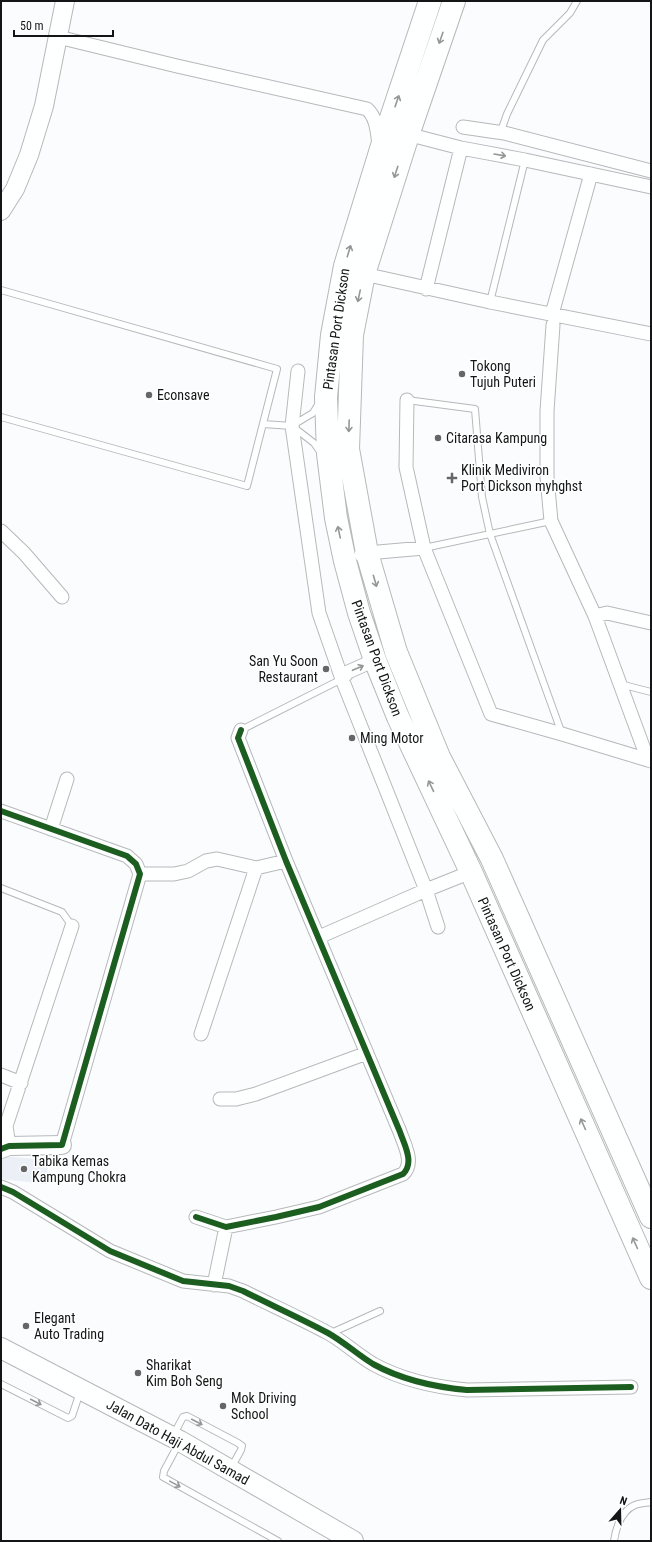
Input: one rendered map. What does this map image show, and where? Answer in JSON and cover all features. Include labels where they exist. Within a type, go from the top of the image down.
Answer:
[{"type":"highway","name":"Pintasan Port Dickson","points":[[430,1],[387,129],[345,266],[332,335],[326,397],[332,488],[336,518],[345,561],[359,613],[402,724],[471,872],[651,1278]]},
{"type":"highway","name":"Pintasan Port Dickson","points":[[454,1],[408,135],[364,274],[352,335],[348,449],[367,554],[396,652],[439,757],[492,859],[651,1217]]},
{"type":"highway","points":[[439,757],[449,794],[476,852],[477,863],[471,872]]},
{"type":"highway","points":[[471,872],[481,870],[489,875],[526,937]]},
{"type":"main road","name":"Jalan Dato Haji Abdul Samad","points":[[1,1348],[176,1439],[335,1533],[354,1541]]},
{"type":"street","points":[[1,210],[15,189],[29,155],[44,106],[65,1]]},
{"type":"street","points":[[58,37],[177,66],[367,109],[372,114],[375,121],[380,152]]},
{"type":"street","points":[[463,127],[504,133],[651,171]]},
{"type":"street","points":[[387,129],[462,148],[651,187]]},
{"type":"street","points":[[426,289],[462,148]]},
{"type":"street","points":[[591,174],[552,319],[547,411],[547,477],[551,521],[595,616],[649,760]]},
{"type":"street","points":[[364,274],[490,302],[552,319],[651,334]]},
{"type":"street","points":[[298,371],[292,426],[319,613],[342,679],[426,890],[438,927]]},
{"type":"street","points":[[407,400],[406,467],[424,548],[491,714],[649,760]]},
{"type":"street","points":[[1,531],[24,553],[62,597]]},
{"type":"street","points":[[345,561],[367,554],[424,548]]},
{"type":"street","points":[[595,616],[607,613],[651,623]]},
{"type":"street","points":[[342,679],[348,672],[376,660]]},
{"type":"street","points":[[196,1217],[226,1227],[319,1207],[403,1174],[406,1171],[408,1163],[408,1153],[400,1132],[286,861],[238,738],[241,730]]},
{"type":"street","points":[[51,829],[67,779]]},
{"type":"street","points":[[1,811],[127,856],[136,864],[140,874],[62,1145],[5,1148],[6,1126],[72,926]]},
{"type":"street","points":[[140,874],[174,874],[188,871],[206,861],[217,859],[256,868],[286,861]]},
{"type":"street","points":[[201,1034],[256,868]]},
{"type":"street","points":[[319,937],[471,872]]},
{"type":"street","points":[[220,1099],[236,1099],[256,1094],[367,1053]]},
{"type":"street","points":[[1,1075],[21,1083]]},
{"type":"street","points":[[1,1187],[13,1192],[110,1251],[183,1281],[229,1286],[243,1291],[329,1334],[381,1368],[440,1388],[467,1390],[631,1387]]},
{"type":"street","points":[[214,1285],[226,1227]]},
{"type":"lane","points":[[504,133],[502,128],[507,114],[543,40],[570,13],[577,1]]},
{"type":"lane","points":[[490,302],[525,160]]},
{"type":"lane","points":[[1,290],[277,370],[247,486],[1,417]]},
{"type":"lane","points":[[292,426],[313,413],[318,406],[327,383]]},
{"type":"lane","points":[[407,400],[475,409],[482,497],[490,534],[562,734]]},
{"type":"lane","points":[[263,424],[292,426],[314,443],[323,456],[332,488]]},
{"type":"lane","points":[[424,548],[551,521]]},
{"type":"lane","points":[[241,730],[342,679]]},
{"type":"lane","points":[[620,684],[651,692]]},
{"type":"lane","points":[[1,888],[62,912],[72,926]]},
{"type":"lane","points":[[329,1334],[380,1311]]},
{"type":"lane","points":[[1,1384],[68,1418],[72,1416],[81,1389]]},
{"type":"lane","points":[[230,1470],[242,1446],[187,1416],[183,1417],[163,1477],[278,1541]]},
{"type":"lane","points":[[614,1541],[616,1528],[622,1516],[634,1506],[651,1502]]},
{"type":"shaded area","name":"Tabika Kemas Kampung Chokra","points":[[1,1156],[48,1160],[47,1184],[1,1179]]},
{"type":"cycle path","points":[[196,1217],[226,1227],[319,1207],[403,1174],[408,1164],[408,1153],[400,1132],[286,861],[238,738],[241,730]]},
{"type":"cycle path","points":[[1,811],[127,856],[136,864],[140,874],[62,1145],[9,1146],[1,1149]]},
{"type":"cycle path","points":[[1,1187],[13,1192],[110,1251],[183,1281],[229,1286],[243,1291],[328,1333],[340,1340],[362,1357],[384,1370],[418,1382],[467,1390],[631,1387]]},
{"type":"place","name":"Tokong Tujuh Puteri","points":[[462,374]]},
{"type":"place","name":"Econsave","points":[[149,395]]},
{"type":"place","name":"Citarasa Kampung","points":[[438,438]]},
{"type":"place","name":"Klinik Mediviron Port Dickson myhghst","points":[[452,478]]},
{"type":"place","name":"San Yu Soon Restaurant","points":[[326,669]]},
{"type":"place","name":"Ming Motor","points":[[352,738]]},
{"type":"place","name":"Tabika Kemas Kampung Chokra","points":[[24,1169]]},
{"type":"place","name":"Elegant Auto Trading","points":[[26,1326]]},
{"type":"place","name":"Sharikat Kim Boh Seng","points":[[138,1373]]},
{"type":"place","name":"Mok Driving School","points":[[223,1406]]}]
